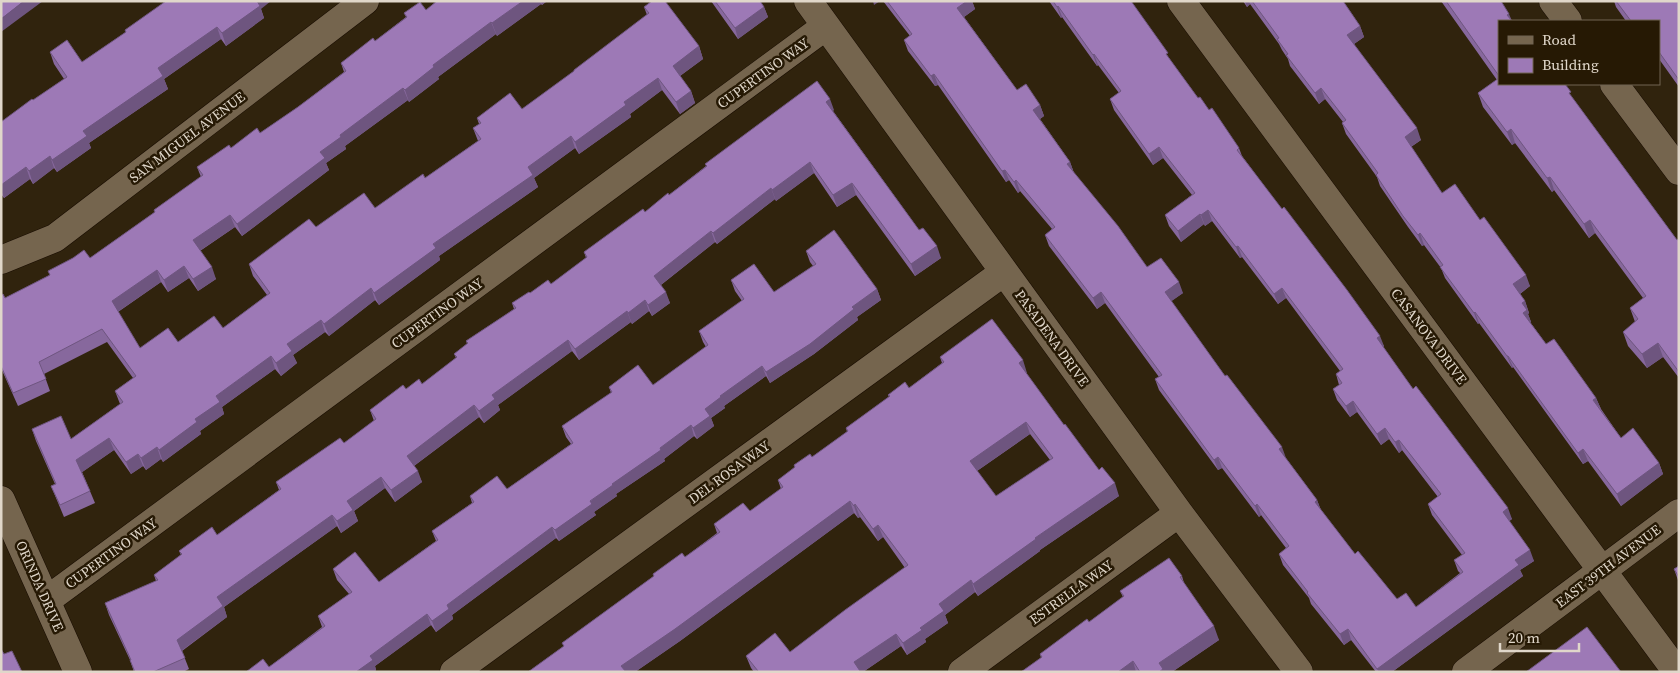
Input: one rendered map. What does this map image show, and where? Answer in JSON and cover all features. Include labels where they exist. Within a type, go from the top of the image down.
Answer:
[{"type":"street","name":"SAN MIGUEL AVENUE","points":[[1,260],[55,238],[365,1]]},
{"type":"street","name":"PASADENA DRIVE","points":[[808,1],[1179,513],[1299,672]]},
{"type":"street","name":"CASANOVA DRIVE","points":[[1181,1],[1677,672]]},
{"type":"street","points":[[1553,1],[1567,20]]},
{"type":"street","name":"CUPERTINO WAY","points":[[47,600],[826,26]]},
{"type":"street","points":[[1615,85],[1679,171]]},
{"type":"street","name":"DEL ROSA WAY","points":[[454,672],[1004,272]]},
{"type":"street","name":"ORINDA DRIVE","points":[[1,500],[78,672]]},
{"type":"street","name":"ESTRELLA WAY","points":[[962,672],[1179,513]]},
{"type":"street","name":"EAST 39TH AVENUE","points":[[1466,672],[1679,514]]},
{"type":"building","points":[[1,1],[24,1],[1,19]]},
{"type":"building","points":[[166,1],[257,1],[260,6],[222,33],[217,27],[158,68],[163,76],[83,131],[87,136],[52,160],[50,156],[29,171],[26,167],[1,185],[1,122],[32,99],[67,77],[50,52],[67,40],[82,62],[126,32],[125,30]]},
{"type":"building","points":[[437,1],[523,1],[433,65],[434,67],[405,90],[403,88],[340,135],[341,137],[320,152],[325,158],[237,224],[230,215],[193,240],[212,267],[193,279],[184,266],[164,280],[157,270],[112,301],[140,348],[168,328],[178,342],[214,316],[223,328],[270,293],[249,264],[309,219],[316,227],[364,193],[375,208],[423,174],[425,178],[481,139],[473,128],[481,123],[477,118],[510,93],[522,109],[649,13],[644,7],[652,1],[665,1],[699,46],[673,66],[691,91],[676,102],[658,78],[624,102],[626,105],[575,142],[571,136],[528,167],[533,175],[433,244],[436,248],[374,293],[371,288],[324,324],[321,320],[287,344],[292,351],[276,363],[271,356],[216,396],[220,402],[195,419],[197,422],[159,450],[157,447],[141,458],[138,454],[126,462],[109,438],[76,460],[90,491],[60,505],[51,486],[56,484],[32,429],[61,416],[71,439],[123,402],[115,391],[136,376],[102,329],[39,362],[46,379],[13,393],[1,366],[1,295],[3,294],[5,298],[50,275],[48,271],[84,250],[90,258],[203,175],[197,167],[229,145],[231,148],[257,128],[260,133],[346,71],[341,63],[373,38],[375,41],[407,17],[404,13],[420,2],[426,10]]},
{"type":"building","points":[[715,1],[760,1],[764,7],[735,28]]},
{"type":"building","points":[[887,1],[967,1],[957,8],[1017,90],[1026,84],[1040,105],[1033,110],[1070,162],[1067,164],[1118,226],[1147,267],[1161,258],[1179,282],[1165,292],[1225,376],[1227,375],[1282,447],[1279,449],[1317,500],[1315,502],[1355,554],[1358,551],[1397,599],[1406,593],[1416,607],[1463,572],[1454,560],[1465,553],[1428,504],[1441,494],[1399,440],[1395,442],[1385,428],[1377,434],[1353,401],[1346,406],[1333,389],[1342,383],[1336,374],[1343,369],[1282,288],[1274,294],[1208,210],[1178,231],[1165,215],[1195,193],[1159,147],[1149,154],[1110,99],[1121,91],[1053,1],[1131,1],[1198,98],[1200,97],[1209,110],[1212,108],[1239,148],[1237,150],[1282,209],[1284,207],[1347,290],[1380,336],[1377,338],[1413,389],[1416,386],[1508,508],[1503,512],[1530,550],[1515,560],[1519,565],[1377,669],[1348,629],[1340,634],[1307,593],[1279,554],[1289,546],[1257,504],[1255,506],[1218,457],[1214,460],[1155,379],[1162,375],[1101,292],[1093,298],[1045,235],[1055,227],[1016,180],[1014,182],[1005,170],[1002,171],[934,74],[931,76],[904,40],[912,34]]},
{"type":"building","points":[[1252,1],[1343,1],[1360,26],[1347,35],[1417,128],[1405,137],[1442,193],[1455,184],[1480,220],[1484,217],[1526,275],[1513,284],[1525,301],[1522,303],[1527,310],[1523,313],[1546,344],[1554,339],[1596,398],[1593,400],[1621,438],[1633,428],[1659,463],[1617,494],[1583,449],[1578,453],[1508,356],[1440,267],[1443,265],[1420,233],[1418,235],[1403,216],[1376,175],[1378,173],[1342,123],[1346,120],[1321,88],[1315,93],[1286,55],[1288,54],[1277,39],[1279,38]]},
{"type":"building","points":[[1446,1],[1501,1],[1511,20],[1498,20],[1498,75]]},
{"type":"building","points":[[1616,1],[1679,1],[1679,80],[1660,53],[1660,20],[1630,20]]},
{"type":"building","points":[[1498,79],[1498,85],[1566,85],[1571,92],[1569,93],[1677,240],[1679,239],[1679,372],[1658,343],[1642,354],[1623,332],[1638,319],[1630,308],[1646,296],[1590,220],[1584,224],[1550,177],[1547,178],[1511,129],[1507,132],[1478,93]]},
{"type":"building","points":[[817,81],[830,99],[826,102],[919,230],[923,228],[937,246],[911,264],[852,183],[833,195],[810,162],[772,190],[771,188],[713,233],[711,231],[654,276],[666,292],[648,305],[645,300],[628,313],[627,311],[575,349],[568,340],[492,395],[495,399],[479,411],[474,405],[407,456],[418,471],[391,490],[381,477],[347,501],[353,510],[337,521],[332,515],[217,597],[223,606],[177,640],[185,658],[153,672],[135,672],[105,603],[158,580],[154,575],[182,554],[179,551],[212,527],[217,535],[281,489],[276,482],[340,438],[344,443],[376,419],[370,410],[403,385],[406,389],[419,379],[422,384],[457,357],[454,354],[468,343],[466,341],[516,308],[512,303],[548,280],[551,284],[587,257],[584,252],[643,209],[645,212],[668,193],[669,195],[707,166],[705,164]]},
{"type":"building","points":[[834,230],[877,289],[852,307],[854,309],[810,344],[766,372],[762,366],[720,396],[705,409],[710,416],[693,428],[691,425],[660,448],[661,450],[590,501],[592,504],[555,530],[552,527],[447,605],[449,609],[432,621],[427,614],[370,656],[373,660],[356,672],[246,672],[263,659],[269,667],[325,626],[318,616],[352,592],[333,569],[355,552],[379,582],[438,540],[432,531],[474,502],[470,496],[497,476],[507,489],[573,443],[562,426],[612,392],[609,387],[638,365],[653,385],[708,345],[699,331],[744,299],[731,280],[754,264],[774,292],[816,264],[806,251]]},
{"type":"building","points":[[992,319],[1023,360],[1019,363],[1064,425],[1099,470],[1102,467],[1115,483],[1035,538],[973,584],[971,580],[939,604],[944,611],[920,628],[922,630],[903,643],[896,634],[854,662],[859,672],[758,672],[746,656],[775,633],[790,652],[908,565],[878,525],[873,529],[855,504],[854,506],[850,501],[675,629],[621,666],[626,672],[528,672],[564,646],[562,643],[654,576],[653,574],[682,553],[685,557],[720,532],[714,524],[743,503],[750,511],[783,487],[778,480],[795,467],[794,465],[810,454],[812,457],[848,431],[846,428],[890,396],[888,395],[905,382],[909,388],[944,362],[940,357]],"holes":[[[1026,422],[1053,458],[996,496],[970,461]]]},
{"type":"building","points":[[1169,558],[1214,626],[1159,663],[1163,669],[1159,672],[1140,672],[1133,661],[1118,672],[1021,672],[1042,657],[1040,654],[1087,619],[1089,622],[1124,596],[1120,591]]},
{"type":"building","points":[[1679,566],[1679,577],[1674,569]]},
{"type":"building","points":[[1587,627],[1621,672],[1526,672]]},
{"type":"building","points":[[1,649],[4,654],[12,651],[22,672],[1,672]]}]
